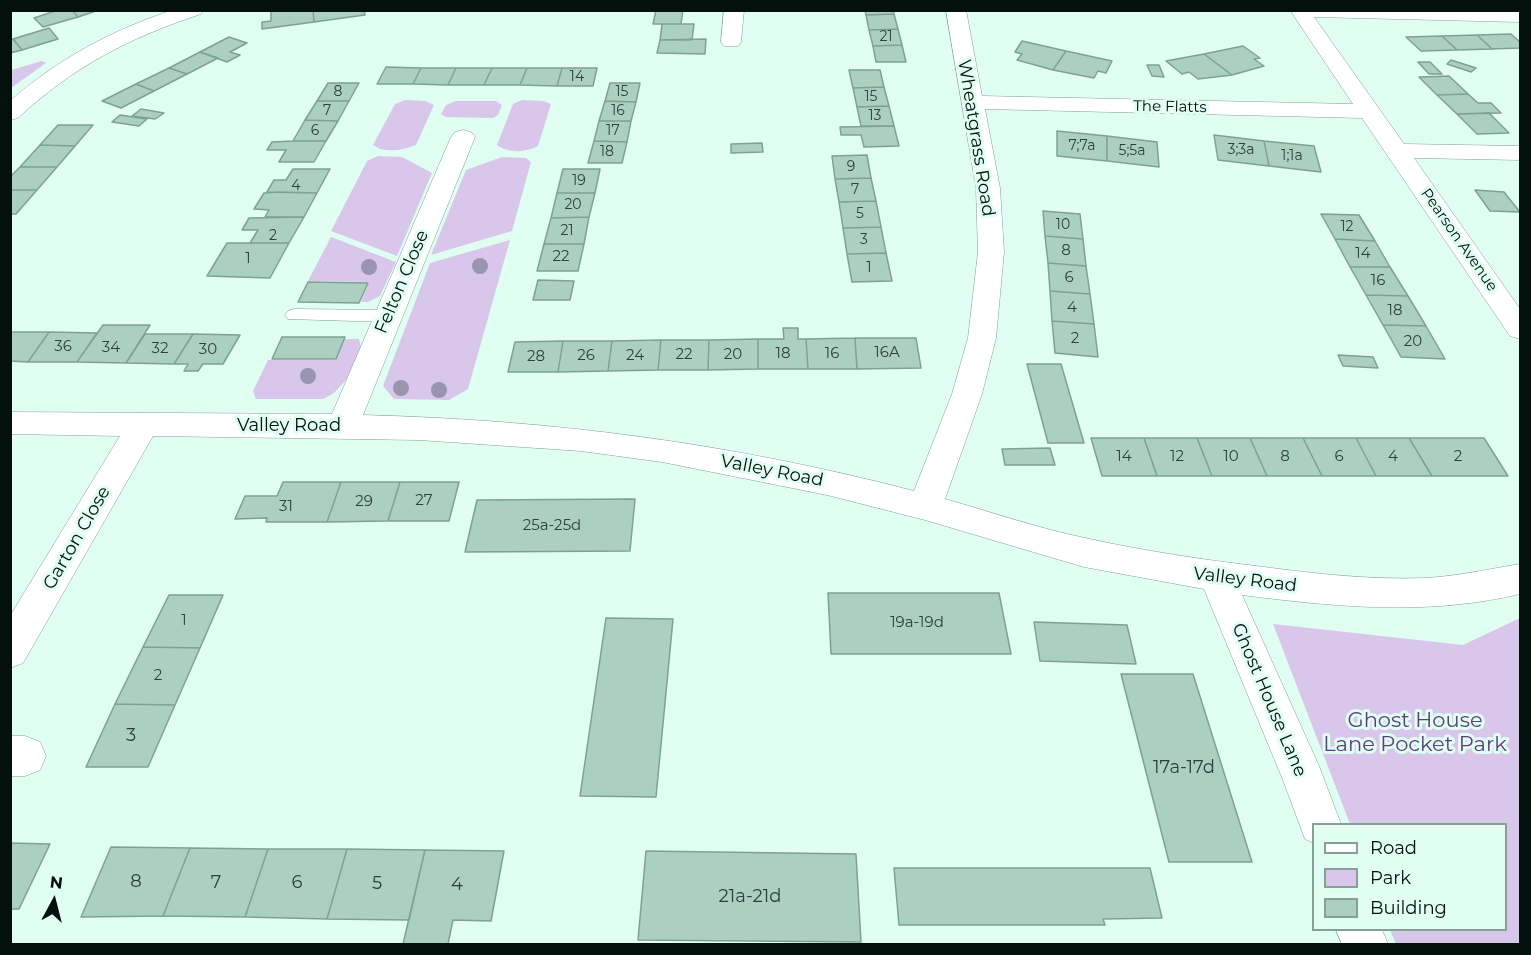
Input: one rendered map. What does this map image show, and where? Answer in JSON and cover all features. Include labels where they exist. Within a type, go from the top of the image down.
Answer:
[{"type":"street","points":[[10,113],[49,78],[83,55],[145,26],[194,10]]},
{"type":"street","points":[[731,42],[734,10]]},
{"type":"street","name":"Wheatgrass Road","points":[[925,507],[967,394],[982,338],[990,241],[988,188],[956,10]]},
{"type":"street","points":[[1300,11],[1521,16]]},
{"type":"street","name":"Pearson Avenue","points":[[1300,11],[1521,329]]},
{"type":"street","name":"The Flatts","points":[[971,102],[1370,111]]},
{"type":"street","name":"Felton Close","points":[[343,426],[463,137]]},
{"type":"street","points":[[1397,151],[1521,153]]},
{"type":"street","name":"Valley Road","points":[[10,423],[343,426],[462,430],[586,440],[663,450],[829,482],[1060,546],[1180,572],[1346,591],[1408,595],[1481,590],[1521,579]]},
{"type":"street","name":"Garton Close","points":[[10,651],[143,425]]},
{"type":"street","name":"Ghost House Lane","points":[[1216,576],[1304,780],[1319,823]]},
{"type":"street","points":[[1359,931],[1365,945]]},
{"type":"lane","points":[[294,315],[388,316]]},
{"type":"green space","points":[[42,61],[46,63],[11,88],[11,70]]},
{"type":"green space","points":[[405,100],[425,101],[434,105],[416,145],[400,150],[383,150],[373,145],[395,104]]},
{"type":"green space","points":[[522,100],[543,101],[551,104],[538,146],[523,151],[506,150],[497,145],[513,104]]},
{"type":"green space","points":[[456,101],[496,101],[502,105],[498,115],[493,118],[446,117],[441,114],[446,105]]},
{"type":"green space","points":[[378,156],[402,157],[432,173],[397,256],[331,231],[367,161]]},
{"type":"green space","points":[[502,157],[526,158],[531,162],[512,231],[431,255],[466,170]]},
{"type":"green space","points":[[331,237],[396,262],[380,296],[368,302],[361,302],[369,282],[308,281]]},
{"type":"green space","points":[[510,240],[468,389],[449,400],[394,399],[383,386],[430,263]]},
{"type":"green space","points":[[344,339],[359,339],[361,348],[346,380],[334,393],[323,399],[256,399],[253,391],[268,360],[336,360]]},
{"type":"green space","name":"Ghost House Lane Pocket Park","points":[[1520,618],[1520,944],[1396,944],[1390,931],[1507,931],[1507,823],[1350,823],[1273,624],[1463,645]]},
{"type":"building","points":[[58,10],[72,10],[78,17],[43,27],[34,18]]},
{"type":"building","points":[[72,10],[99,10],[78,17]]},
{"type":"building","points":[[313,10],[364,10],[365,15],[314,22]]},
{"type":"building","points":[[313,10],[314,22],[262,29],[262,22],[271,21],[271,11]]},
{"type":"building","points":[[656,10],[683,10],[681,24],[653,24]]},
{"type":"building","points":[[865,10],[893,10],[894,14],[866,15]]},
{"type":"building","points":[[894,14],[898,29],[869,30],[866,15]]},
{"type":"building","points":[[662,24],[694,24],[692,40],[660,40]]},
{"type":"building","points":[[49,28],[58,39],[22,50],[13,39]]},
{"type":"building","points":[[898,29],[902,45],[873,46],[869,30]]},
{"type":"building","points":[[1511,34],[1520,42],[1520,48],[1492,49],[1477,35]]},
{"type":"building","points":[[1477,35],[1492,49],[1457,50],[1442,36]]},
{"type":"building","points":[[1442,36],[1457,50],[1421,51],[1406,37]]},
{"type":"building","points":[[229,37],[247,43],[230,52],[240,55],[227,62],[200,52]]},
{"type":"building","points":[[13,39],[22,50],[10,53],[10,40]]},
{"type":"building","points":[[706,39],[705,54],[657,53],[660,40]]},
{"type":"building","points":[[1022,41],[1066,51],[1053,70],[1017,60],[1022,54],[1015,52]]},
{"type":"building","points":[[902,45],[906,62],[876,62],[873,46]]},
{"type":"building","points":[[1243,46],[1260,58],[1254,59],[1264,66],[1232,75],[1204,54]]},
{"type":"building","points":[[1066,51],[1112,61],[1106,73],[1098,71],[1094,78],[1053,70]]},
{"type":"building","points":[[200,52],[218,58],[187,74],[169,68]]},
{"type":"building","points":[[1204,54],[1232,75],[1198,79],[1189,72],[1182,74],[1166,61]]},
{"type":"building","points":[[1451,60],[1476,68],[1471,72],[1447,64]]},
{"type":"building","points":[[1418,62],[1430,62],[1442,74],[1429,74]]},
{"type":"building","points":[[1147,65],[1159,65],[1164,77],[1152,76]]},
{"type":"building","points":[[386,67],[421,68],[413,84],[377,84]]},
{"type":"building","points":[[169,68],[187,74],[154,91],[136,84]]},
{"type":"building","points":[[421,68],[456,68],[448,85],[413,84]]},
{"type":"building","points":[[456,68],[492,68],[484,85],[448,85]]},
{"type":"building","points":[[492,68],[527,68],[520,85],[484,85]]},
{"type":"building","points":[[527,68],[562,68],[557,86],[520,85]]},
{"type":"building","points":[[562,68],[597,68],[593,86],[557,86]]},
{"type":"building","points":[[849,70],[880,70],[884,87],[853,88]]},
{"type":"building","points":[[1449,76],[1468,94],[1437,95],[1419,77]]},
{"type":"building","points":[[328,83],[359,83],[349,101],[317,101]]},
{"type":"building","points":[[610,83],[640,83],[636,102],[605,101]]},
{"type":"building","points":[[136,84],[154,91],[121,108],[102,101]]},
{"type":"building","points":[[884,87],[889,106],[857,107],[853,88]]},
{"type":"building","points":[[1468,94],[1478,103],[1491,103],[1501,113],[1457,114],[1437,95]]},
{"type":"building","points":[[317,101],[349,101],[338,121],[305,120]]},
{"type":"building","points":[[605,101],[636,102],[631,121],[599,121]]},
{"type":"building","points":[[889,106],[894,126],[861,126],[857,107]]},
{"type":"building","points":[[141,109],[164,113],[155,119],[132,116]]},
{"type":"building","points":[[1489,113],[1509,133],[1477,134],[1457,114]]},
{"type":"building","points":[[120,115],[147,119],[139,126],[112,122]]},
{"type":"building","points":[[305,120],[338,121],[326,141],[293,141]]},
{"type":"building","points":[[599,121],[631,121],[627,142],[594,141]]},
{"type":"building","points":[[58,125],[93,125],[75,146],[40,145]]},
{"type":"building","points":[[894,126],[899,146],[864,147],[861,135],[841,135],[840,127]]},
{"type":"building","points":[[1057,131],[1107,136],[1107,161],[1057,156]]},
{"type":"building","points":[[1214,135],[1264,141],[1269,166],[1218,160]]},
{"type":"building","points":[[1107,136],[1157,142],[1159,167],[1107,161]]},
{"type":"building","points":[[326,141],[314,162],[279,162],[286,150],[267,150],[272,142]]},
{"type":"building","points":[[594,141],[627,142],[622,163],[588,163]]},
{"type":"building","points":[[1264,141],[1314,146],[1321,172],[1269,166]]},
{"type":"building","points":[[762,143],[763,152],[731,153],[731,144]]},
{"type":"building","points":[[40,145],[75,146],[57,167],[20,167]]},
{"type":"building","points":[[867,155],[871,178],[835,179],[832,156]]},
{"type":"building","points":[[20,167],[57,167],[37,190],[10,190],[10,177]]},
{"type":"building","points":[[293,169],[330,169],[317,193],[267,192],[274,180],[286,180]]},
{"type":"building","points":[[563,169],[600,169],[595,193],[557,193]]},
{"type":"building","points":[[871,178],[876,201],[839,202],[835,179]]},
{"type":"building","points":[[10,190],[37,190],[16,214],[10,214]]},
{"type":"building","points":[[1475,190],[1504,192],[1520,212],[1490,211]]},
{"type":"building","points":[[264,193],[317,193],[304,217],[265,217],[269,210],[254,209]]},
{"type":"building","points":[[557,193],[595,193],[589,217],[551,218]]},
{"type":"building","points":[[876,201],[881,227],[843,228],[839,202]]},
{"type":"building","points":[[1043,211],[1080,214],[1083,239],[1045,236]]},
{"type":"building","points":[[1321,214],[1359,215],[1375,241],[1335,239]]},
{"type":"building","points":[[304,217],[289,243],[250,243],[258,230],[242,230],[249,218]]},
{"type":"building","points":[[589,217],[584,244],[544,244],[551,218]]},
{"type":"building","points":[[881,227],[886,253],[847,254],[843,228]]},
{"type":"building","points":[[1045,236],[1083,239],[1086,266],[1048,263]]},
{"type":"building","points":[[1335,239],[1375,241],[1390,267],[1350,267]]},
{"type":"building","points":[[227,243],[289,243],[270,278],[207,276]]},
{"type":"building","points":[[544,244],[584,244],[578,271],[537,271]]},
{"type":"building","points":[[886,253],[892,281],[852,282],[847,254]]},
{"type":"building","points":[[1048,263],[1086,266],[1090,294],[1050,291]]},
{"type":"building","points":[[1350,267],[1390,267],[1408,296],[1366,295]]},
{"type":"building","points":[[538,280],[574,281],[570,300],[533,300]]},
{"type":"building","points":[[308,282],[368,283],[359,303],[298,302]]},
{"type":"building","points":[[1050,291],[1090,294],[1094,324],[1052,321]]},
{"type":"building","points":[[1366,295],[1408,296],[1426,326],[1383,325]]},
{"type":"building","points":[[1052,321],[1094,324],[1098,357],[1055,353]]},
{"type":"building","points":[[103,325],[150,325],[126,363],[77,362]]},
{"type":"building","points":[[1383,325],[1426,326],[1445,359],[1401,357]]},
{"type":"building","points":[[783,328],[798,328],[798,339],[806,339],[808,369],[758,369],[758,339],[784,339]]},
{"type":"building","points":[[10,332],[49,332],[28,362],[10,361]]},
{"type":"building","points":[[49,332],[97,333],[77,362],[28,362]]},
{"type":"building","points":[[145,334],[193,334],[174,364],[126,363]]},
{"type":"building","points":[[193,334],[240,335],[223,364],[203,364],[198,371],[184,371],[188,364],[174,364]]},
{"type":"building","points":[[282,337],[345,337],[336,359],[272,359]]},
{"type":"building","points":[[855,338],[857,369],[808,369],[806,339]]},
{"type":"building","points":[[855,338],[916,338],[921,368],[857,369]]},
{"type":"building","points":[[758,339],[758,369],[708,370],[709,340]]},
{"type":"building","points":[[661,340],[658,370],[608,371],[612,341]]},
{"type":"building","points":[[661,340],[709,340],[708,370],[658,370]]},
{"type":"building","points":[[563,341],[558,372],[508,372],[515,342]]},
{"type":"building","points":[[563,341],[612,341],[608,371],[558,372]]},
{"type":"building","points":[[1338,355],[1373,357],[1378,368],[1343,366]]},
{"type":"building","points":[[1027,364],[1061,364],[1084,443],[1048,443]]},
{"type":"building","points":[[1091,438],[1144,438],[1157,476],[1102,476]]},
{"type":"building","points":[[1144,438],[1197,438],[1212,476],[1157,476]]},
{"type":"building","points":[[1197,438],[1250,438],[1267,476],[1212,476]]},
{"type":"building","points":[[1250,438],[1303,438],[1322,476],[1267,476]]},
{"type":"building","points":[[1303,438],[1356,438],[1376,476],[1322,476]]},
{"type":"building","points":[[1356,438],[1409,438],[1432,476],[1376,476]]},
{"type":"building","points":[[1409,438],[1484,438],[1508,476],[1432,476]]},
{"type":"building","points":[[1050,448],[1055,465],[1005,465],[1002,449]]},
{"type":"building","points":[[283,482],[341,482],[327,522],[266,522],[267,518],[235,519],[245,496],[277,496]]},
{"type":"building","points":[[341,482],[400,482],[388,521],[327,522]]},
{"type":"building","points":[[400,482],[459,482],[449,521],[388,521]]},
{"type":"building","points":[[635,499],[630,551],[465,552],[477,500]]},
{"type":"building","points":[[828,593],[999,593],[1011,654],[831,654]]},
{"type":"building","points":[[169,595],[223,595],[200,648],[143,647]]},
{"type":"building","points":[[606,618],[673,619],[656,797],[580,796]]},
{"type":"building","points":[[1034,622],[1127,625],[1136,664],[1040,661]]},
{"type":"building","points":[[143,647],[200,648],[175,705],[115,704]]},
{"type":"building","points":[[1121,674],[1193,674],[1252,862],[1169,862]]},
{"type":"building","points":[[115,704],[175,705],[148,767],[86,767]]},
{"type":"building","points":[[10,843],[50,844],[19,909],[10,909]]},
{"type":"building","points":[[111,847],[190,848],[163,916],[81,917]]},
{"type":"building","points":[[190,848],[268,849],[245,917],[163,916]]},
{"type":"building","points":[[268,849],[347,849],[327,919],[245,917]]},
{"type":"building","points":[[347,849],[425,850],[409,920],[327,919]]},
{"type":"building","points":[[425,850],[504,851],[491,921],[453,920],[448,944],[403,944]]},
{"type":"building","points":[[646,851],[856,854],[861,942],[638,940]]},
{"type":"building","points":[[894,868],[1150,868],[1162,918],[1103,919],[1105,925],[899,925]]}]
